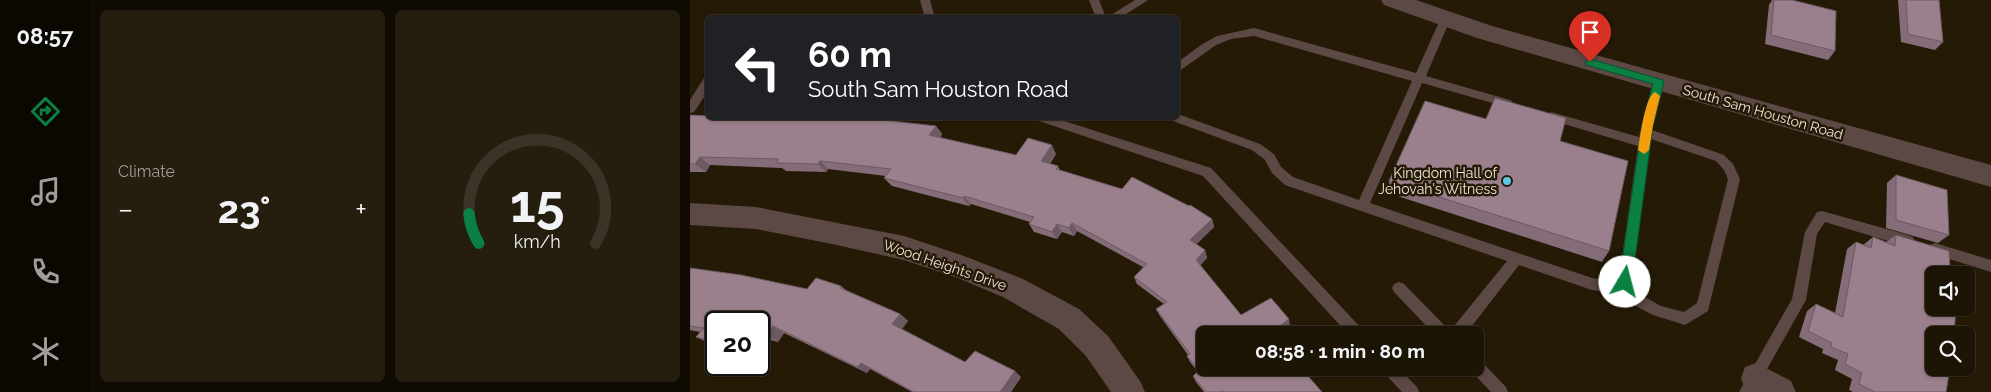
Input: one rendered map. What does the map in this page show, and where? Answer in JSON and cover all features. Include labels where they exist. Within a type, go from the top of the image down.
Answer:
[{"type":"street","name":"South Sam Houston Road","points":[[1392,0],[1445,20],[1991,176]]},
{"type":"street","name":"Wood Heights Drive","points":[[690,214],[756,218],[832,232],[904,248],[964,268],[1013,288],[1069,320],[1097,346],[1122,389]]},
{"type":"lane","points":[[925,0],[929,15]]},
{"type":"lane","points":[[1094,0],[1100,15]]},
{"type":"lane","points":[[1116,15],[1142,0]]},
{"type":"lane","points":[[1362,206],[1445,20]]},
{"type":"lane","points":[[1180,66],[1210,42],[1232,34],[1254,32],[1522,108]]},
{"type":"lane","points":[[1613,287],[1625,282],[1647,125],[1659,82]]},
{"type":"lane","points":[[690,109],[705,86]]},
{"type":"lane","points":[[1180,119],[1256,147],[1270,158],[1276,170],[1289,181],[1592,284],[1613,287],[1658,311],[1685,318],[1703,307],[1734,179],[1729,167],[1720,158],[1541,113]]},
{"type":"lane","points":[[1049,120],[1207,172],[1350,326]]},
{"type":"lane","points":[[1761,387],[1799,300],[1810,232],[1822,216],[1991,266]]},
{"type":"lane","points":[[1463,326],[1516,259]]},
{"type":"lane","points":[[1399,288],[1436,326]]},
{"type":"lane","points":[[1484,375],[1501,392]]},
{"type":"lane","points":[[1396,376],[1412,392]]},
{"type":"building","points":[[1774,0],[1792,0],[1836,11],[1835,51],[1771,35]]},
{"type":"building","points":[[1906,0],[1939,0],[1943,42],[1908,34]]},
{"type":"building","name":"Kingdom Hall of Jehovah's Witness","points":[[1495,98],[1566,118],[1560,141],[1628,161],[1609,251],[1389,181],[1425,101],[1486,119]]},
{"type":"building","points":[[690,115],[705,116],[705,120],[883,120],[936,126],[929,135],[1016,155],[1028,138],[1052,145],[1041,161],[1058,166],[1056,169],[1122,189],[1132,177],[1190,205],[1212,219],[1190,240],[1205,250],[1196,260],[1241,315],[1271,298],[1289,319],[1280,326],[1196,326],[1196,367],[1187,356],[1190,354],[1156,309],[1167,302],[1134,277],[1147,264],[1072,223],[1069,228],[1057,224],[1052,232],[1029,224],[1034,217],[964,196],[963,198],[884,178],[891,169],[820,161],[818,164],[777,163],[779,159],[700,157],[695,164],[690,164]]},
{"type":"building","points":[[1896,175],[1947,190],[1949,235],[1896,220]]},
{"type":"building","points":[[1896,235],[1949,251],[1950,266],[1925,266],[1925,316],[1955,316],[1955,326],[1925,326],[1925,376],[1949,376],[1946,392],[1875,392],[1859,384],[1862,373],[1845,364],[1848,354],[1831,347],[1832,343],[1808,331],[1816,304],[1843,317],[1856,242],[1871,248],[1873,237],[1895,246]]},
{"type":"building","points":[[690,268],[741,275],[807,289],[816,278],[841,286],[840,288],[900,314],[892,324],[965,362],[975,351],[1015,371],[1000,392],[914,392],[861,363],[857,367],[773,326],[770,330],[770,311],[705,311],[705,339],[696,337],[704,328],[690,326]]},
{"type":"building","points":[[1196,374],[1196,376],[1308,376],[1322,392],[1206,392],[1193,376]]},
{"type":"slow traffic","points":[[1644,150],[1647,125],[1655,96]]},
{"type":"place","name":"Kingdom Hall of Jehovah's Witness","points":[[1507,181]]},
{"type":"route","points":[[1590,62],[1659,82],[1647,125],[1625,282]]}]
